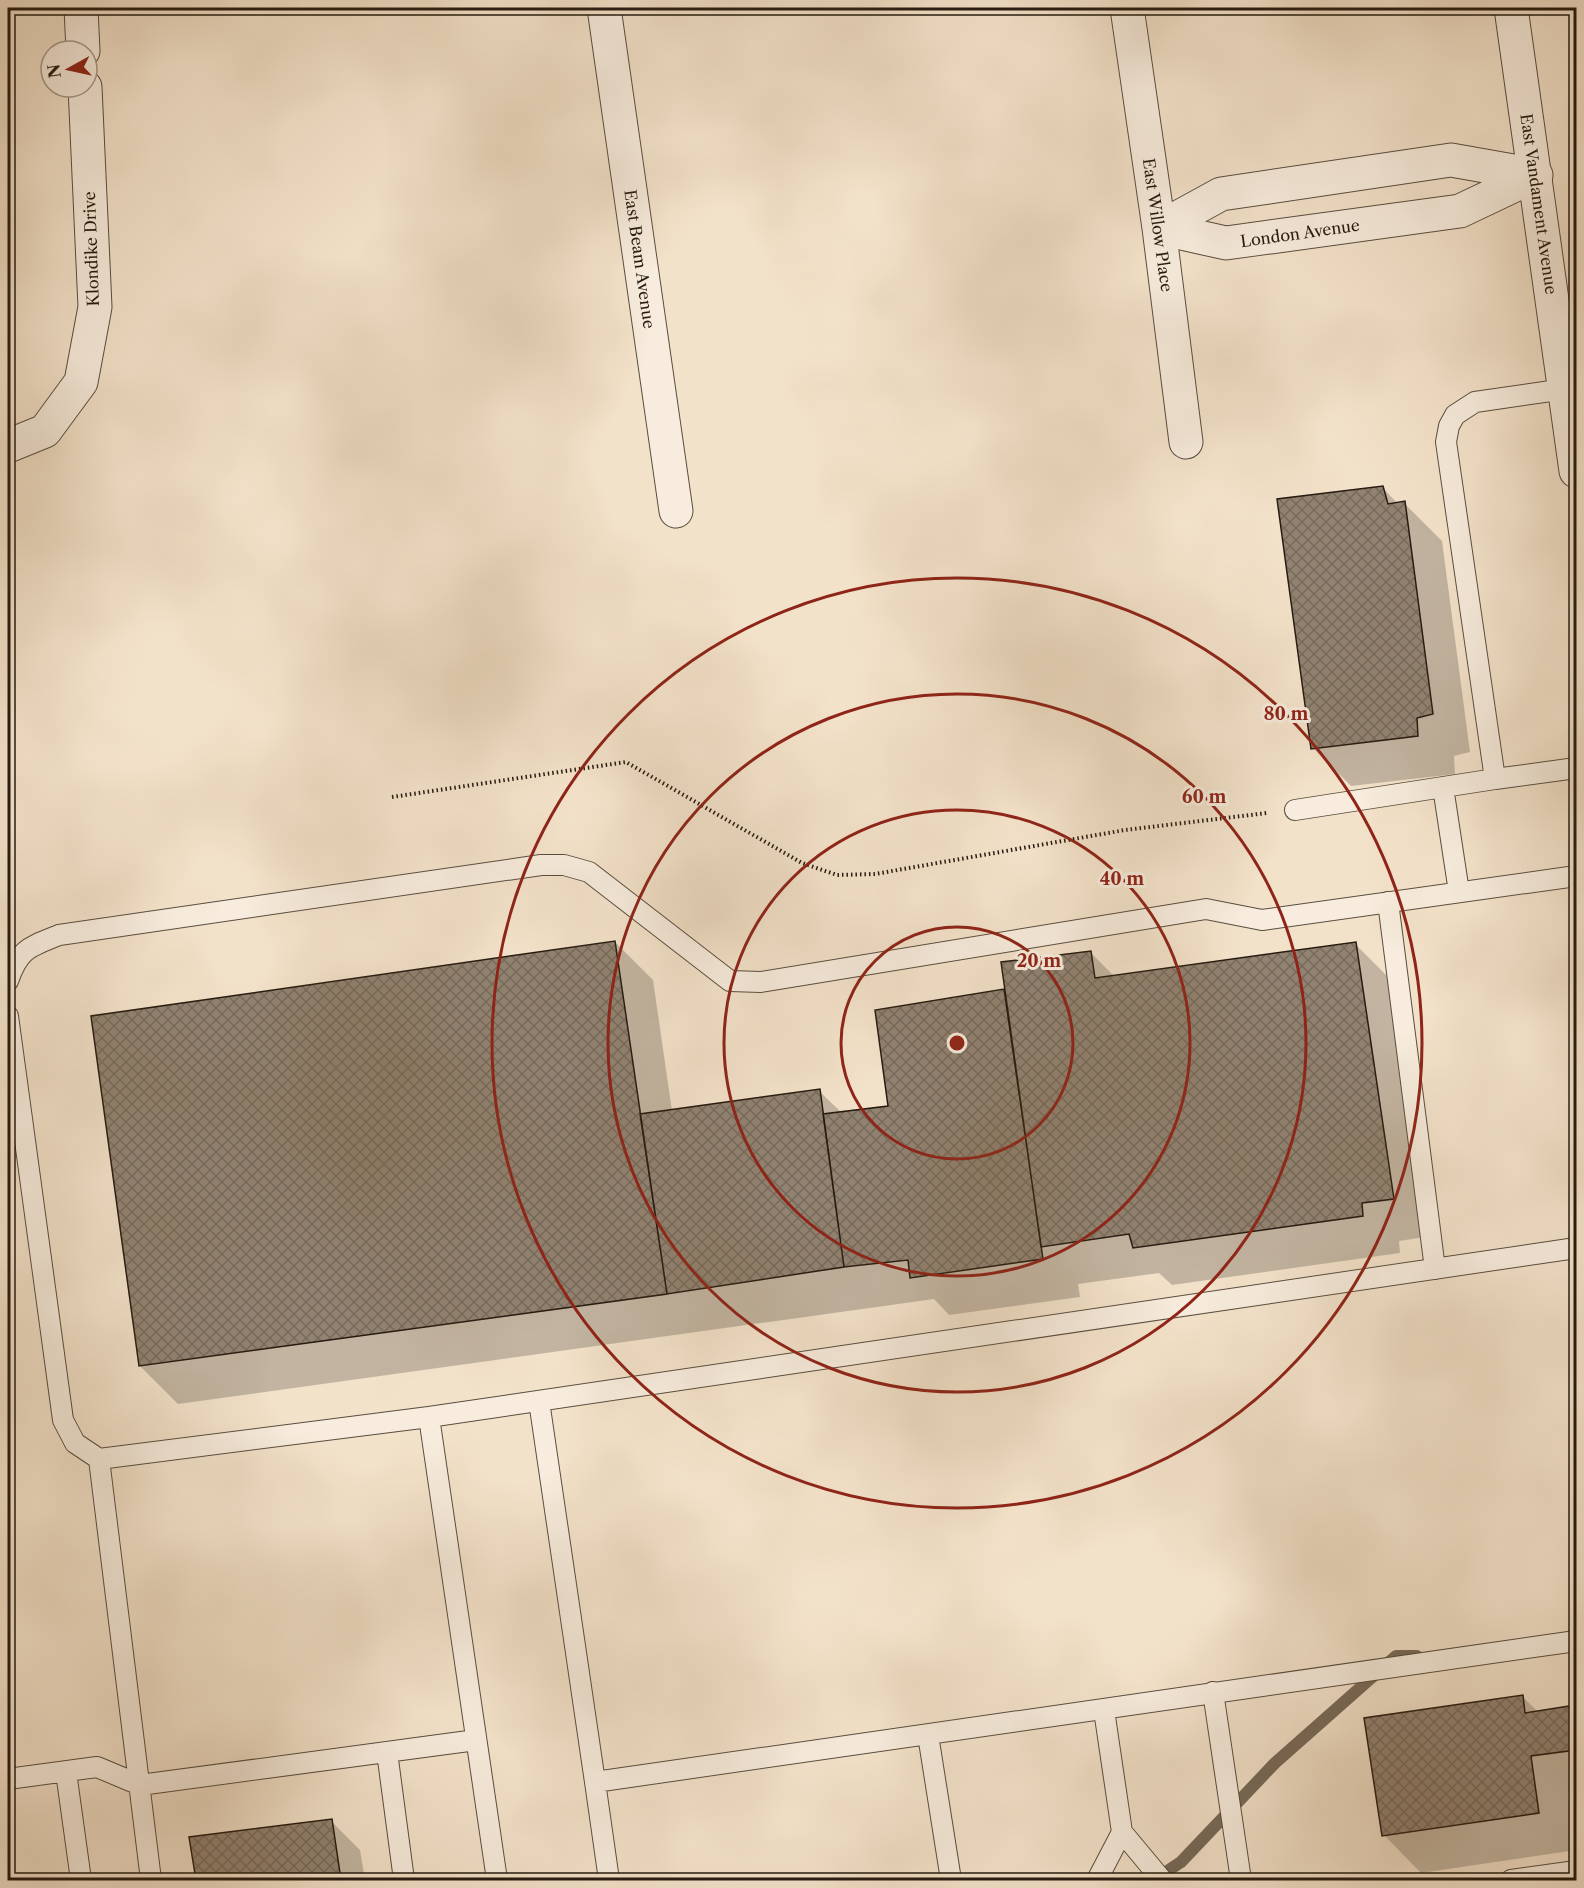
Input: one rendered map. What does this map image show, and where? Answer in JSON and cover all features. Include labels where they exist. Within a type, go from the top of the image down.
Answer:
[{"type":"street","points":[[81,8],[82,39]]},
{"type":"street","name":"East Beam Avenue","points":[[604,8],[676,511]]},
{"type":"street","name":"East Willow Place","points":[[1127,8],[1159,228],[1186,442]]},
{"type":"street","name":"East Vandament Avenue","points":[[1511,8],[1576,471]]},
{"type":"street","name":"Klondike Drive","points":[[8,446],[45,431],[81,382],[95,306],[86,99]]},
{"type":"street","points":[[1159,228],[1221,194],[1451,160],[1536,175]]},
{"type":"street","name":"London Avenue","points":[[1159,228],[1226,243],[1425,216],[1460,211],[1536,175]]},
{"type":"lane","points":[[1495,779],[1446,442],[1449,426],[1455,415],[1475,402],[1565,389]]},
{"type":"lane","points":[[1295,810],[1576,768]]},
{"type":"lane","points":[[1443,787],[1459,892]]},
{"type":"lane","points":[[8,981],[15,961],[33,945],[59,935],[541,865],[564,865],[589,872],[730,981],[761,982],[1206,909],[1262,920],[1576,876]]},
{"type":"lane","points":[[1388,902],[1435,1269]]},
{"type":"lane","points":[[8,1016],[63,1420],[75,1443],[99,1460],[429,1417],[1576,1248]]},
{"type":"lane","points":[[539,1401],[609,1881]]},
{"type":"lane","points":[[429,1417],[497,1881]]},
{"type":"lane","points":[[99,1460],[151,1881]]},
{"type":"lane","points":[[595,1782],[1576,1641]]},
{"type":"lane","points":[[1213,1692],[1241,1881]]},
{"type":"lane","points":[[1104,1710],[1122,1832],[1162,1881]]},
{"type":"lane","points":[[928,1735],[951,1881]]},
{"type":"lane","points":[[8,1779],[97,1767],[140,1785],[476,1740]]},
{"type":"lane","points":[[387,1752],[404,1881]]},
{"type":"lane","points":[[66,1772],[81,1881]]},
{"type":"lane","points":[[1096,1881],[1122,1832]]},
{"type":"lane","points":[[1511,1881],[1576,1871]]},
{"type":"path","points":[[392,796],[626,762],[802,863],[837,875],[875,874],[1125,830],[1295,810]]},
{"type":"building","points":[[1383,486],[1388,504],[1405,501],[1433,714],[1417,718],[1418,736],[1311,749],[1277,499]]},
{"type":"building","points":[[615,941],[667,1294],[139,1366],[91,1016]]},
{"type":"building","points":[[1356,942],[1394,1199],[1362,1203],[1363,1216],[1133,1248],[1129,1234],[1041,1247],[1001,962],[1091,951],[1095,978]]},
{"type":"building","points":[[1004,989],[1043,1259],[910,1278],[908,1260],[844,1267],[823,1114],[888,1106],[875,1010]]},
{"type":"building","points":[[820,1089],[844,1267],[667,1294],[640,1114]]},
{"type":"building","points":[[1523,1695],[1525,1713],[1576,1705],[1576,1750],[1531,1756],[1539,1813],[1382,1836],[1364,1718]]},
{"type":"building","points":[[332,1819],[341,1880],[196,1880],[189,1837]]},
{"type":"waterway","points":[[1154,1880],[1181,1862],[1275,1763],[1396,1656],[1417,1656]]}]
